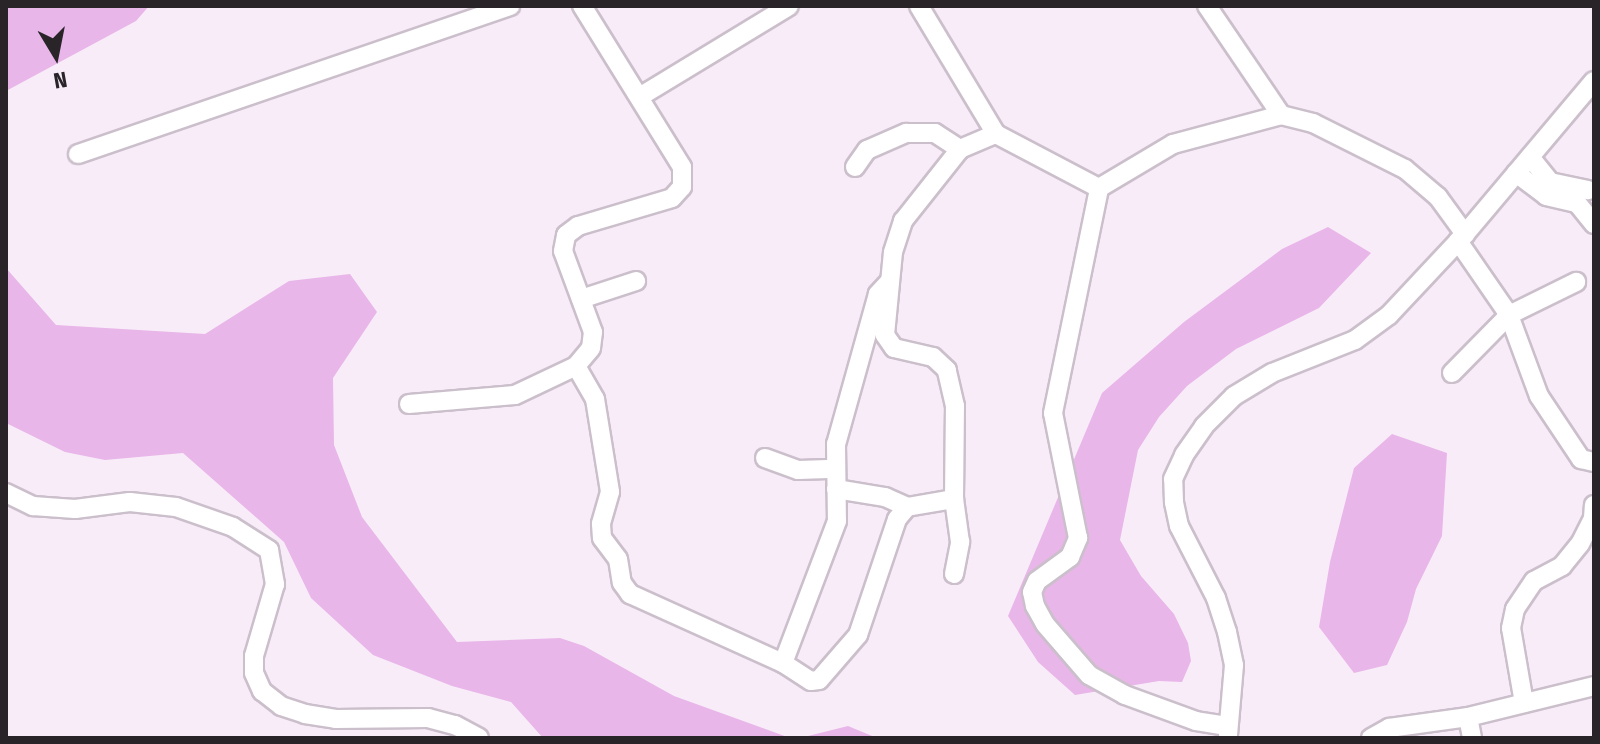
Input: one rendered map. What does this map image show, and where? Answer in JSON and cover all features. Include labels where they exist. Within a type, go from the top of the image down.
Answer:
[{"type":"street","points":[[78,154],[510,6]]},
{"type":"street","points":[[409,404],[515,395],[576,366],[591,348],[593,332],[563,251],[566,235],[578,226],[672,198],[682,187],[682,167],[641,96],[582,6]]},
{"type":"street","points":[[641,96],[789,6]]},
{"type":"street","points":[[919,6],[996,134],[1099,188]]},
{"type":"street","points":[[1207,6],[1281,115]]},
{"type":"street","points":[[1594,81],[1461,237],[1389,315],[1355,340],[1272,373],[1234,396],[1204,426],[1184,455],[1173,479],[1174,502],[1179,526],[1216,598],[1227,632],[1234,665],[1228,732],[1125,695],[1089,675],[1045,624],[1035,606],[1032,592],[1037,581],[1070,557],[1078,538],[1053,413],[1099,188],[1173,144],[1281,115],[1313,123],[1405,169],[1438,197],[1461,237],[1509,315],[1539,396],[1581,459],[1594,466]]},
{"type":"street","points":[[855,167],[867,150],[906,133],[935,133],[960,149]]},
{"type":"street","points":[[954,574],[960,542],[954,499],[955,406],[947,370],[933,357],[894,348],[885,335],[890,281],[893,252],[903,221],[960,149],[996,134]]},
{"type":"street","points":[[1530,157],[1550,182],[1588,190]]},
{"type":"street","points":[[1516,173],[1546,196],[1577,203],[1594,224]]},
{"type":"street","points":[[581,299],[636,281]]},
{"type":"street","points":[[783,663],[837,521],[836,444],[878,294],[890,281]]},
{"type":"street","points":[[1452,373],[1509,315],[1576,282]]},
{"type":"street","points":[[576,366],[595,399],[610,492],[601,524],[602,538],[618,559],[622,583],[630,594],[783,663],[811,681],[819,680],[846,653],[858,635],[897,519],[907,507]]},
{"type":"street","points":[[765,458],[798,470],[836,469]]},
{"type":"street","points":[[836,489],[885,497],[907,507],[954,499]]},
{"type":"street","points":[[6,493],[33,506],[75,509],[130,502],[176,507],[233,527],[269,550],[275,584],[254,656],[254,673],[262,691],[281,706],[305,714],[336,719],[428,718],[455,725],[479,738]]},
{"type":"street","points":[[1524,703],[1511,628],[1515,609],[1534,581],[1562,566],[1580,544],[1593,518],[1594,505]]},
{"type":"street","points":[[1371,738],[1389,728],[1468,717],[1594,686]]},
{"type":"street","points":[[1468,717],[1472,738]]},
{"type":"shaded area","points":[[6,6],[149,6],[136,21],[6,91]]},
{"type":"shaded area","points":[[1328,227],[1371,253],[1319,308],[1236,349],[1187,386],[1159,417],[1138,450],[1120,540],[1141,576],[1174,614],[1188,643],[1191,661],[1182,682],[1159,681],[1075,695],[1038,662],[1008,616],[1102,393],[1184,322],[1282,249]]},
{"type":"shaded area","points":[[6,268],[56,325],[205,334],[289,281],[350,274],[377,312],[333,378],[334,445],[362,517],[457,642],[560,638],[584,646],[674,696],[790,738],[543,738],[511,702],[452,686],[373,655],[311,598],[284,542],[183,453],[105,460],[65,452],[6,423]]},
{"type":"shaded area","points":[[1392,434],[1447,453],[1442,536],[1416,589],[1407,622],[1387,665],[1354,673],[1319,627],[1330,562],[1354,468]]},
{"type":"shaded area","points":[[848,726],[877,738],[800,738]]}]
